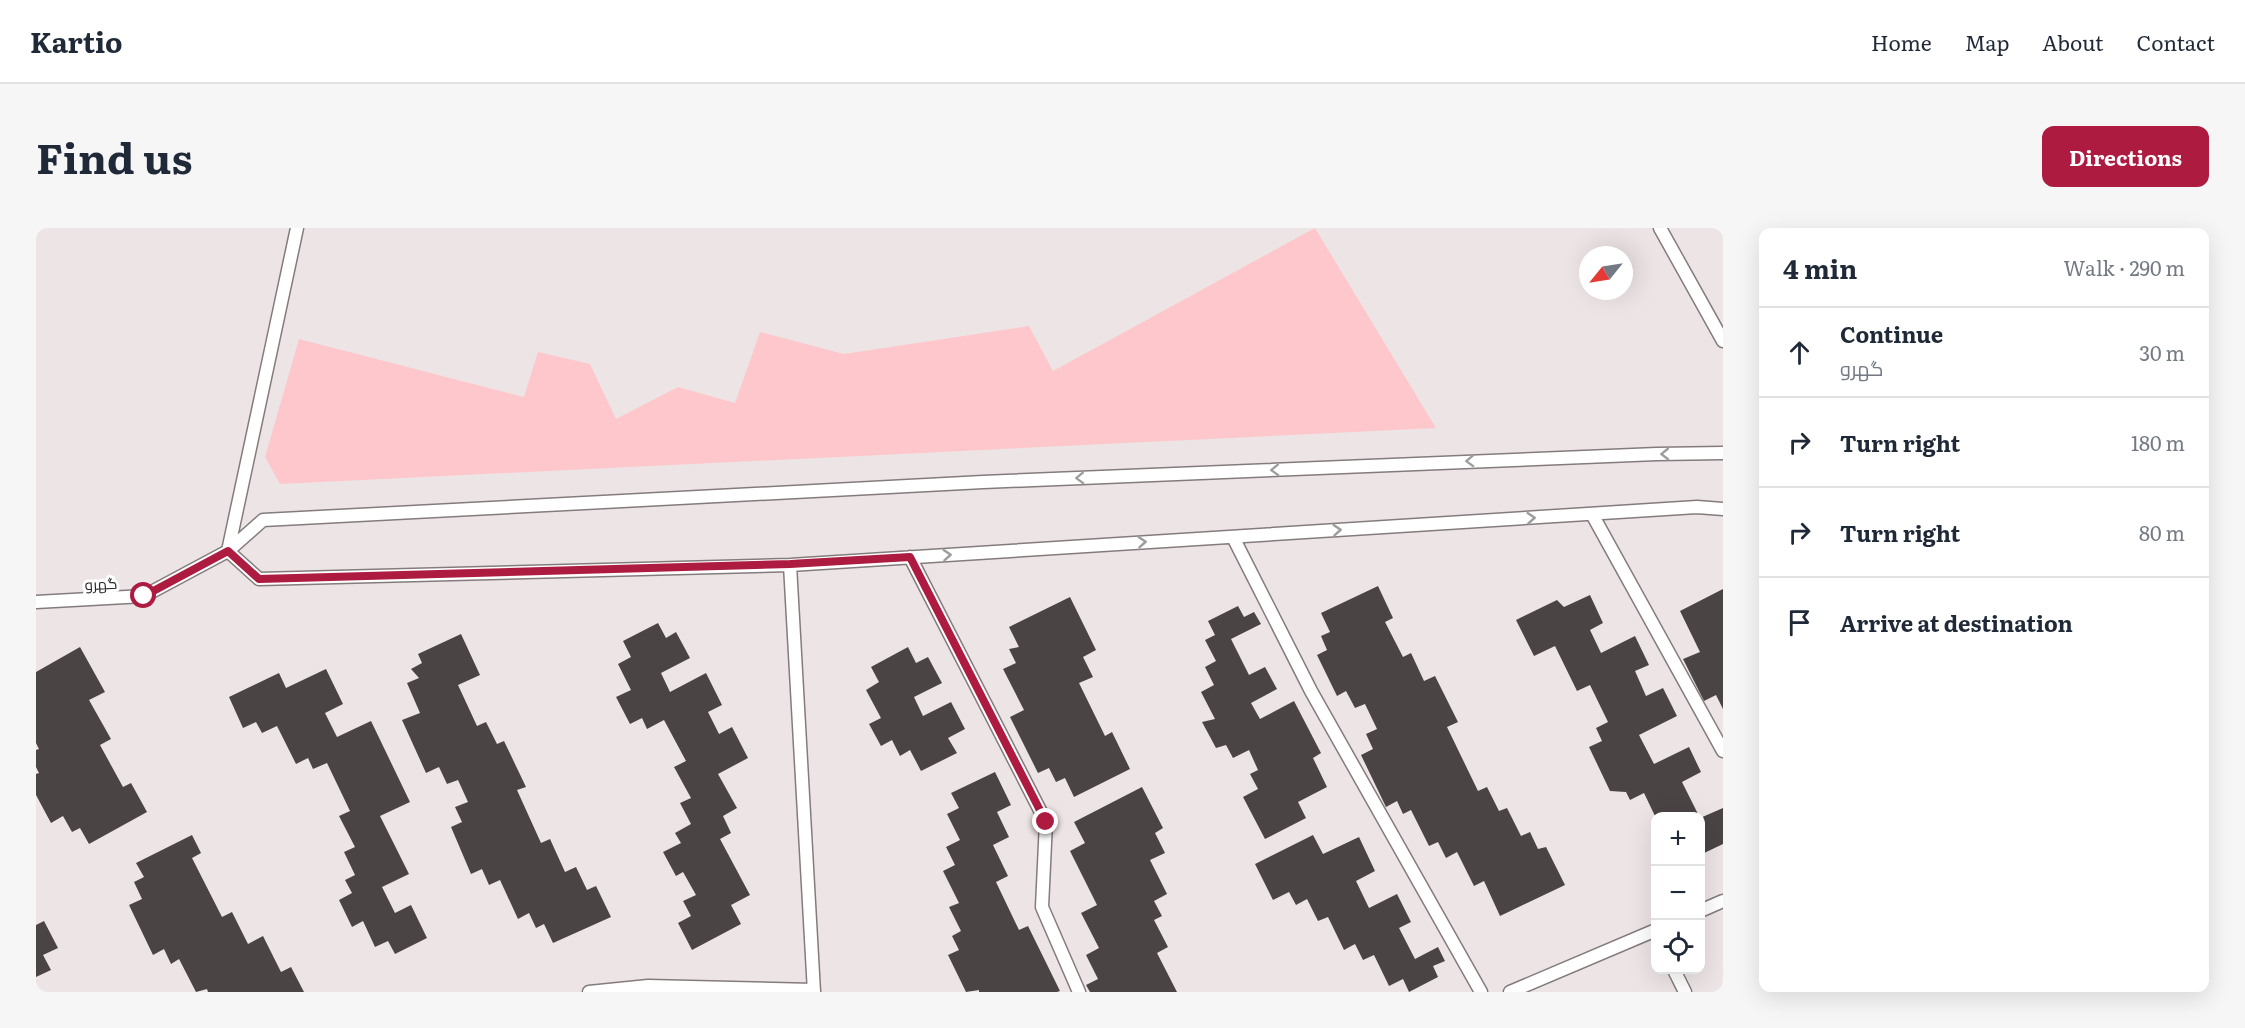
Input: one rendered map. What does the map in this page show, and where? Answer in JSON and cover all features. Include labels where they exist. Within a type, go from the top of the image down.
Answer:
[{"type":"lane","points":[[297,228],[228,551],[259,579],[790,564],[1697,507],[1723,509]]},
{"type":"lane","points":[[1660,228],[1723,341]]},
{"type":"lane","name":"گهرو","points":[[36,602],[144,596],[228,551],[263,520],[983,482],[1621,455],[1723,453]]},
{"type":"lane","points":[[1592,514],[1723,751]]},
{"type":"lane","points":[[1233,537],[1311,691],[1481,992]]},
{"type":"lane","points":[[910,557],[1046,822],[1042,907],[1078,992]]},
{"type":"lane","points":[[590,992],[648,986],[814,991],[790,564]]},
{"type":"lane","points":[[1705,909],[1723,902]]},
{"type":"lane","points":[[1510,992],[1651,932]]},
{"type":"lane","points":[[1676,974],[1685,992]]},
{"type":"shaded area","points":[[1315,228],[1436,428],[280,484],[265,457],[299,339],[524,397],[538,352],[590,364],[616,419],[678,387],[735,403],[760,332],[844,354],[1029,326],[1053,371]]},
{"type":"building","points":[[1378,586],[1393,618],[1385,622],[1403,657],[1411,653],[1424,681],[1435,676],[1458,722],[1447,727],[1478,791],[1487,787],[1499,811],[1507,808],[1521,836],[1530,832],[1538,849],[1546,847],[1565,885],[1500,916],[1484,881],[1474,886],[1457,852],[1446,858],[1438,842],[1429,846],[1411,810],[1403,814],[1397,801],[1386,807],[1361,755],[1373,749],[1366,734],[1377,729],[1365,704],[1355,708],[1346,691],[1337,696],[1317,655],[1327,650],[1321,636],[1330,632],[1321,613]]},
{"type":"building","points":[[1723,589],[1723,709],[1716,695],[1704,701],[1683,659],[1700,652],[1680,611]]},
{"type":"building","points":[[1590,595],[1603,623],[1590,630],[1601,653],[1635,636],[1649,665],[1635,671],[1646,696],[1663,688],[1677,716],[1639,735],[1654,764],[1689,747],[1701,772],[1682,782],[1697,812],[1653,812],[1644,793],[1630,800],[1626,792],[1610,791],[1589,747],[1602,741],[1596,728],[1608,722],[1590,685],[1577,691],[1555,646],[1534,656],[1516,620],[1557,600],[1564,607]]},
{"type":"building","points":[[1070,597],[1096,650],[1083,657],[1093,677],[1079,683],[1105,736],[1112,732],[1130,769],[1074,797],[1065,778],[1056,782],[1049,768],[1038,773],[1010,717],[1024,710],[1003,669],[1016,663],[1009,649],[1019,647],[1009,627]]},
{"type":"building","points":[[1238,606],[1244,617],[1254,612],[1261,624],[1231,639],[1249,675],[1265,667],[1277,689],[1251,703],[1260,719],[1294,701],[1321,753],[1313,758],[1327,787],[1298,802],[1306,818],[1265,839],[1243,797],[1258,789],[1250,774],[1258,770],[1249,750],[1233,758],[1226,745],[1216,748],[1202,722],[1215,719],[1201,692],[1214,685],[1205,667],[1216,661],[1205,640],[1215,635],[1208,621]]},
{"type":"building","points":[[658,623],[666,638],[676,632],[690,658],[661,673],[670,692],[706,673],[722,705],[708,712],[719,734],[732,727],[748,758],[718,774],[737,808],[723,816],[731,833],[720,839],[750,895],[731,905],[741,924],[692,950],[678,923],[691,916],[683,901],[696,895],[683,872],[676,876],[663,852],[681,843],[675,833],[691,824],[680,803],[691,798],[674,767],[686,761],[664,720],[647,729],[642,718],[630,724],[616,697],[631,690],[618,664],[631,657],[623,641]]},
{"type":"building","points":[[461,634],[480,675],[458,685],[477,726],[486,722],[497,744],[504,741],[526,787],[517,790],[541,843],[550,839],[565,872],[576,867],[587,890],[596,886],[611,917],[553,943],[544,924],[536,928],[529,913],[518,919],[500,880],[489,885],[482,869],[471,874],[451,827],[462,822],[455,807],[468,802],[458,780],[447,784],[439,767],[426,773],[402,720],[420,713],[407,683],[419,678],[411,669],[422,663],[418,654]]},
{"type":"building","points":[[80,647],[105,692],[89,700],[111,739],[100,745],[123,787],[131,783],[147,812],[89,844],[80,828],[72,832],[63,816],[51,823],[36,795],[36,774],[39,773],[36,767],[36,750],[39,749],[36,743],[36,672]]},
{"type":"building","points":[[908,647],[916,663],[928,657],[942,683],[914,697],[923,716],[951,702],[965,729],[948,738],[957,753],[921,771],[910,750],[900,756],[892,740],[881,746],[869,724],[881,718],[866,690],[879,682],[871,667]]},
{"type":"building","points":[[326,669],[343,704],[325,713],[337,737],[371,721],[410,802],[380,816],[409,874],[382,887],[395,913],[411,905],[427,938],[395,954],[388,941],[375,947],[363,921],[352,927],[339,900],[352,893],[345,880],[355,875],[344,852],[355,847],[339,816],[350,811],[327,763],[313,769],[308,758],[296,764],[277,726],[262,733],[256,722],[243,728],[229,697],[279,673],[286,688]]},
{"type":"building","points":[[995,772],[1011,805],[997,812],[1009,837],[993,845],[1008,876],[996,882],[1019,930],[1028,926],[1060,991],[1057,992],[979,992],[979,990],[966,992],[948,955],[959,950],[952,936],[961,931],[949,907],[959,903],[943,871],[955,865],[946,847],[960,840],[947,814],[959,808],[951,793]]},
{"type":"building","points":[[1142,787],[1163,828],[1155,833],[1165,853],[1150,860],[1167,894],[1154,901],[1162,916],[1154,920],[1168,947],[1157,953],[1177,992],[1090,992],[1086,985],[1098,979],[1086,955],[1099,948],[1081,913],[1097,905],[1070,851],[1085,843],[1074,822]]},
{"type":"building","points":[[1723,808],[1723,844],[1705,853],[1705,816]]},
{"type":"building","points":[[192,835],[201,853],[192,858],[222,917],[232,912],[248,944],[263,936],[281,972],[291,967],[304,992],[208,992],[207,989],[196,992],[179,959],[171,964],[164,949],[153,955],[129,905],[142,899],[134,882],[144,877],[136,863]]},
{"type":"building","points":[[1313,835],[1323,854],[1359,837],[1375,871],[1356,881],[1369,908],[1397,894],[1411,922],[1399,928],[1415,959],[1438,947],[1445,961],[1433,966],[1438,977],[1409,992],[1403,979],[1389,986],[1374,955],[1363,960],[1355,944],[1344,950],[1328,917],[1318,921],[1307,899],[1296,905],[1289,892],[1273,900],[1255,864]]},
{"type":"building","points":[[44,921],[58,948],[43,955],[51,970],[36,977],[36,925]]},
{"type":"route","points":[[144,596],[228,551],[259,579],[790,564],[910,557],[1046,822]]}]
